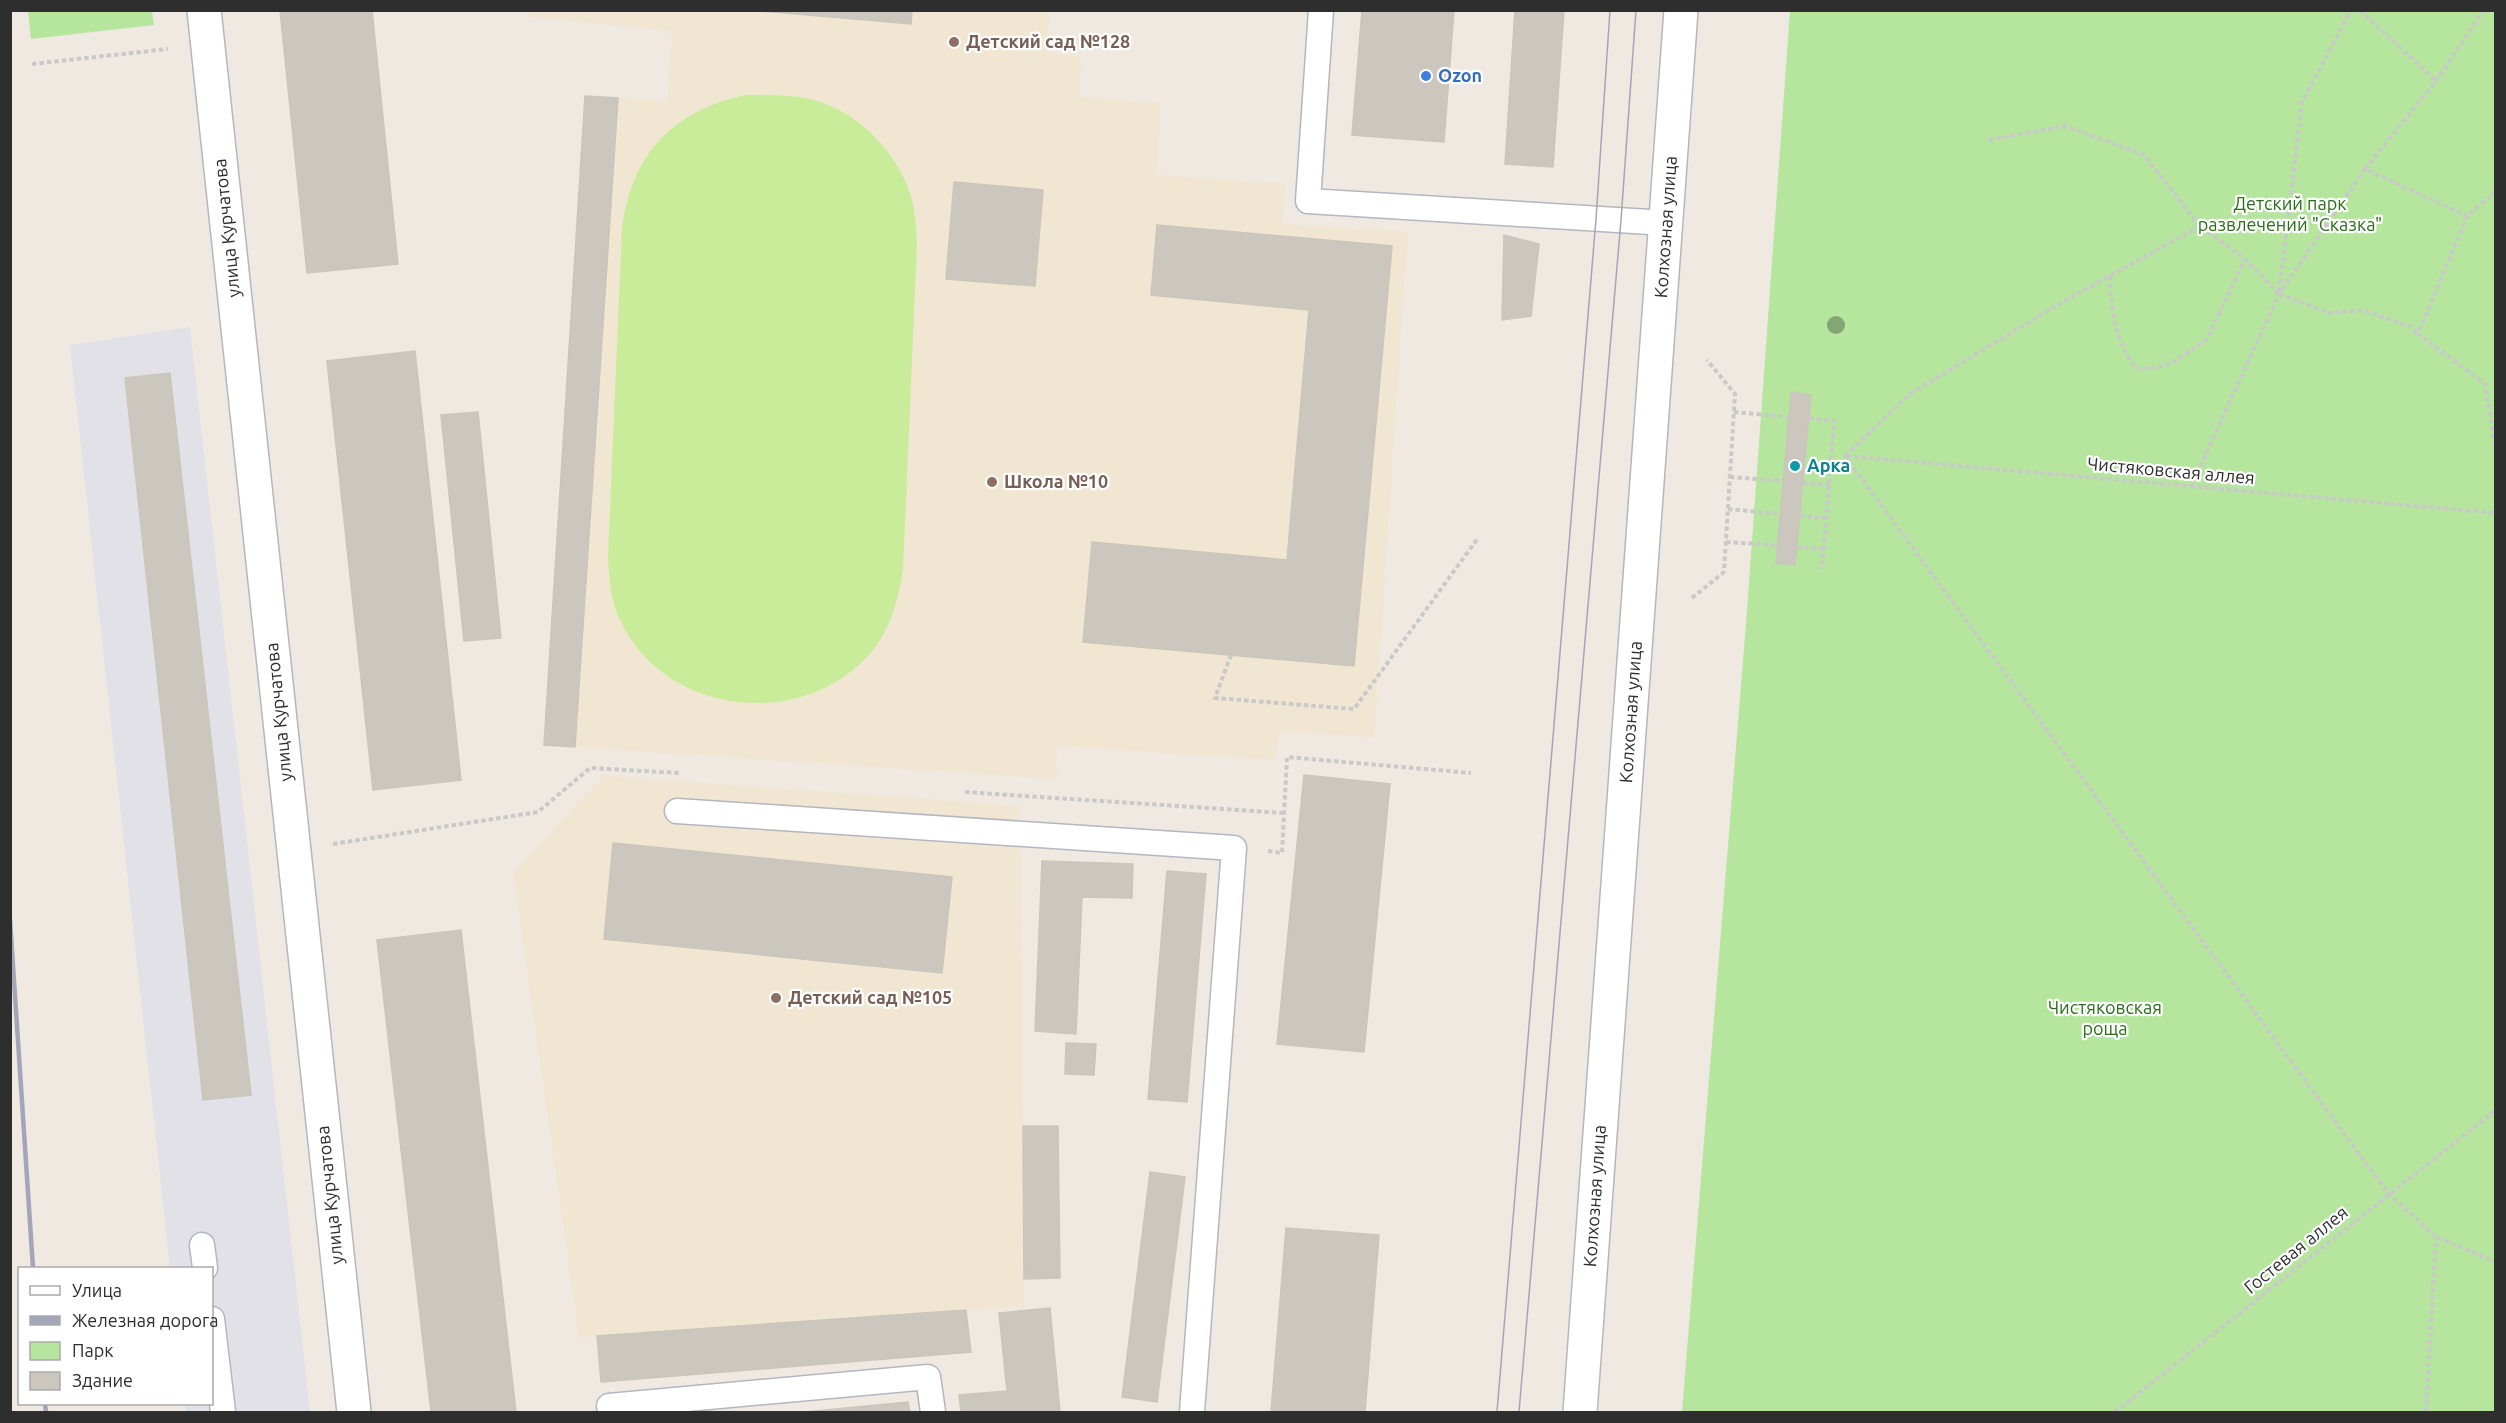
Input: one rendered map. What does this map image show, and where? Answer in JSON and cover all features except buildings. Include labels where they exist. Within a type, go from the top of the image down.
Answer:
[{"type":"street","name":"улица Курчатова","points":[[204,10],[354,1413]]},
{"type":"street","name":"Колхозная улица","points":[[1580,1413],[1681,10]]},
{"type":"lane","points":[[1321,10],[1308,201],[1666,223]]},
{"type":"lane","points":[[677,811],[1234,848],[1192,1413]]},
{"type":"lane","points":[[213,1328],[223,1413]]},
{"type":"lane","points":[[609,1406],[928,1377],[933,1413]]},
{"type":"path","points":[[2279,294],[2302,102],[2351,10]]},
{"type":"path","points":[[2360,10],[2436,81]]},
{"type":"path","points":[[2191,487],[2279,294],[2365,169],[2436,81],[2484,10]]},
{"type":"path","points":[[32,64],[207,45]]},
{"type":"path","points":[[1989,140],[2065,126],[2144,155],[2200,226],[2244,259],[2279,294],[2329,313],[2362,310],[2411,327],[2485,384],[2496,453]]},
{"type":"path","points":[[2365,169],[2467,216]]},
{"type":"path","points":[[2418,334],[2467,216],[2496,191]]},
{"type":"path","points":[[2200,226],[2110,276],[1910,394],[1845,456],[2388,1193],[2436,1237],[2496,1262]]},
{"type":"path","points":[[2110,276],[2110,308],[2125,354],[2136,368],[2157,368],[2175,361],[2207,339],[2244,259]]},
{"type":"path","points":[[1692,598],[1724,572],[1726,542],[1735,394],[1707,360]]},
{"type":"path","points":[[1734,412],[1789,417]]},
{"type":"path","points":[[1809,418],[1834,421],[1822,569]]},
{"type":"path","name":"Чистяковская аллея","points":[[1845,456],[2496,513]]},
{"type":"path","points":[[1730,477],[1783,481]]},
{"type":"path","points":[[1803,483],[1829,485]]},
{"type":"path","points":[[1728,509],[1780,514]]},
{"type":"path","points":[[1800,516],[1826,518]]},
{"type":"path","points":[[1231,655],[1215,698],[1353,709],[1478,538]]},
{"type":"path","points":[[1726,542],[1778,545]]},
{"type":"path","points":[[1797,547],[1823,549]]},
{"type":"path","points":[[1234,848],[1282,852],[1287,757],[1471,773]]},
{"type":"path","name":"Гостевая аллея","points":[[2115,1413],[2388,1193],[2496,1110]]},
{"type":"path","points":[[2426,1413],[2436,1237]]},
{"type":"shaded area","name":"Школа №10","points":[[529,11],[1050,11],[1048,52],[1081,57],[1079,97],[1161,103],[1156,175],[1285,184],[1282,224],[1408,232],[1374,737],[1278,731],[1276,760],[1058,746],[1056,779],[575,747],[618,98],[667,101],[672,31],[530,17]]},
{"type":"shaded area","points":[[190,327],[310,1412],[186,1412],[185,1405],[213,1405],[213,1267],[170,1267],[70,345]]},
{"type":"shaded area","name":"Детский сад №105","points":[[605,776],[1020,806],[1024,1306],[579,1337],[513,871]]},
{"type":"green space","points":[[28,11],[152,11],[154,25],[31,39]]},
{"type":"green space","name":"Чистяковская роща","points":[[1790,11],[2495,11],[2495,1412],[1682,1412],[1746,624]],"holes":[[[1791,392],[1811,395],[1795,565],[1776,562]]]},
{"type":"green space","points":[[745,95],[798,97],[823,103],[839,110],[870,132],[894,160],[903,176],[913,205],[917,243],[903,569],[895,606],[886,629],[873,650],[837,681],[805,696],[770,703],[735,702],[702,694],[671,678],[644,656],[623,626],[613,601],[608,556],[622,229],[627,202],[646,158],[676,125],[719,103]]},
{"type":"tram line","points":[[1497,1412],[1596,219],[1610,10]]},
{"type":"tram line","points":[[1519,1412],[1621,220],[1636,10]]},
{"type":"railway","points":[[10,920],[33,1267]]},
{"type":"railway","points":[[45,1405],[46,1412]]},
{"type":"place","name":"Детский сад №128","points":[[954,42]]},
{"type":"place","name":"Ozon","points":[[1426,76]]},
{"type":"place","name":"Арка","points":[[1795,466]]},
{"type":"place","name":"Школа №10","points":[[992,482]]},
{"type":"place","name":"Детский сад №105","points":[[776,998]]},
{"type":"park label","name":"Детский парк развлечений \"Сказка\"","points":[[2290,214]]}]
